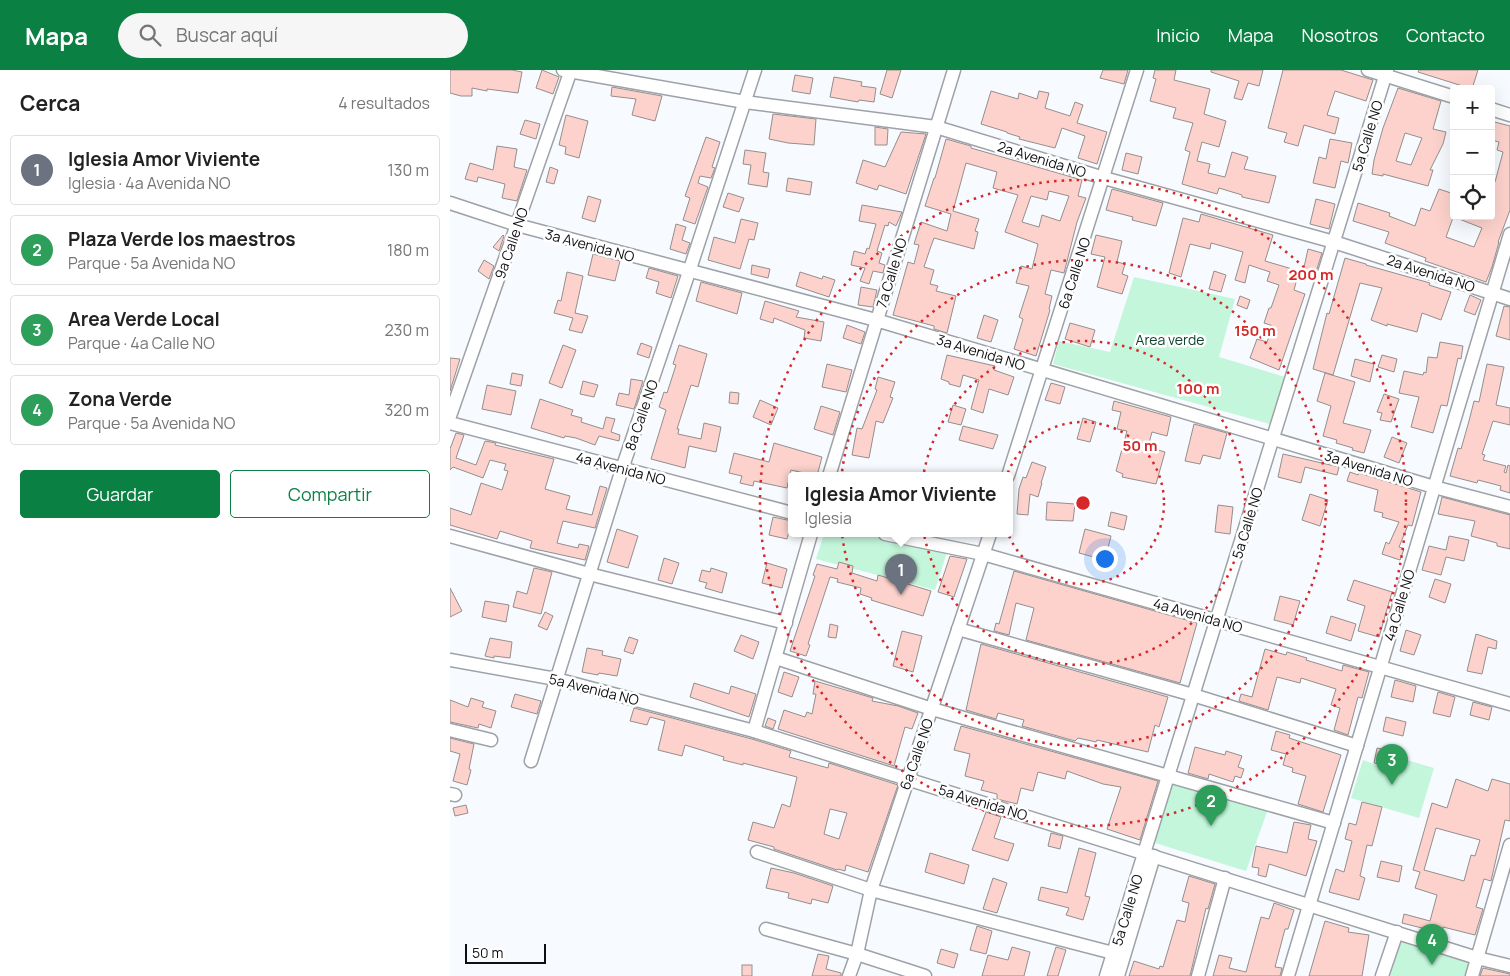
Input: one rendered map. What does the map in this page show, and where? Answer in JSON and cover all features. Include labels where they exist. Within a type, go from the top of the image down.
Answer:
[{"type":"street","name":"8a Calle NO","points":[[531,761],[622,469],[690,272],[755,70]]},
{"type":"street","name":"7a Calle NO","points":[[830,472],[954,70]]},
{"type":"street","name":"6a Calle NO","points":[[1009,472],[1138,70]]},
{"type":"street","points":[[1368,70],[1387,73],[1450,96]]},
{"type":"street","name":"2a Avenida NO","points":[[568,71],[745,102],[936,127],[1104,178],[1334,242],[1510,299]]},
{"type":"street","name":"9a Calle NO","points":[[450,416],[517,225],[568,71]]},
{"type":"street","name":"5a Calle NO","points":[[1118,976],[1168,776],[1387,73]]},
{"type":"street","points":[[1495,110],[1510,115]]},
{"type":"street","name":"3a Avenida NO","points":[[450,203],[517,225],[876,320],[1434,487],[1510,507]]},
{"type":"street","name":"4a Calle NO","points":[[1288,976],[1510,234]]},
{"type":"street","name":"4a Avenida NO","points":[[450,423],[788,512]]},
{"type":"street","points":[[450,536],[589,574],[786,623]]},
{"type":"street","points":[[754,731],[811,537]]},
{"type":"street","name":"4a Avenida NO","points":[[900,537],[983,554],[1510,704]]},
{"type":"street","name":"6a Calle NO","points":[[849,976],[857,954],[871,890],[989,537]]},
{"type":"street","points":[[958,629],[1193,695],[1357,746]]},
{"type":"street","points":[[776,658],[932,709],[1334,822]]},
{"type":"street","name":"5a Avenida NO","points":[[450,660],[556,678],[754,731],[1477,958],[1510,966]]},
{"type":"street","points":[[450,730],[491,740]]},
{"type":"street","points":[[1472,976],[1510,845]]},
{"type":"street","points":[[757,852],[871,890],[1113,953]]},
{"type":"street","name":"5a Calle NO","points":[[1106,976],[1149,854]]},
{"type":"street","points":[[1198,976],[1226,878]]},
{"type":"street","points":[[766,929],[857,954],[925,976]]},
{"type":"street","points":[[1382,976],[1396,932]]},
{"type":"green space","name":"Area verde","points":[[1134,277],[1235,299],[1219,357],[1285,377],[1270,424],[1053,364],[1059,341],[1110,352]]},
{"type":"green space","points":[[823,537],[897,537],[948,549],[935,590],[816,559]]},
{"type":"green space","points":[[1400,758],[1434,768],[1419,818],[1351,798],[1363,760],[1395,772]]},
{"type":"green space","points":[[1174,777],[1268,809],[1246,871],[1155,843]]},
{"type":"green space","points":[[1403,935],[1473,954],[1467,976],[1390,976]]},
{"type":"building","points":[[450,70],[512,70],[522,72],[518,93],[472,88],[472,96],[461,96],[450,93]]},
{"type":"building","points":[[542,70],[559,77],[553,94],[536,88]]},
{"type":"building","points":[[887,70],[901,70],[892,98],[880,94]]},
{"type":"building","points":[[1103,70],[1128,70],[1124,84],[1100,78]]},
{"type":"building","points":[[1155,70],[1176,70],[1174,80],[1210,89],[1204,114],[1226,121],[1219,147],[1202,142],[1197,161],[1210,164],[1208,173],[1225,177],[1232,152],[1248,157],[1244,169],[1276,176],[1269,203],[1242,197],[1242,195],[1219,188],[1217,194],[1182,184],[1190,152],[1185,150],[1193,123],[1173,118],[1176,108],[1150,101],[1156,79],[1153,78]]},
{"type":"building","points":[[1211,70],[1263,70],[1259,86],[1248,83],[1242,100],[1234,98],[1239,81],[1211,72]]},
{"type":"building","points":[[1283,70],[1341,70],[1373,80],[1366,101],[1335,91],[1327,115],[1339,118],[1335,134],[1304,125],[1298,146],[1284,142],[1287,133],[1268,128]]},
{"type":"building","points":[[1419,70],[1478,70],[1473,85],[1459,85],[1418,72]]},
{"type":"building","points":[[795,75],[813,78],[810,94],[792,91]]},
{"type":"building","points":[[834,77],[862,82],[861,86],[876,88],[874,102],[859,100],[858,102],[830,97]]},
{"type":"building","points":[[612,87],[662,96],[655,121],[632,115],[636,99],[611,96]]},
{"type":"building","points":[[1398,88],[1441,101],[1433,129],[1446,132],[1443,144],[1430,170],[1433,170],[1428,186],[1383,174],[1383,176],[1372,174],[1383,128]],"holes":[[[1405,133],[1422,138],[1411,165],[1396,161]]]},
{"type":"building","points":[[991,91],[1018,99],[1019,93],[1037,99],[1039,91],[1049,93],[1045,108],[1070,116],[1075,102],[1083,105],[1077,123],[1107,132],[1097,164],[1078,158],[1085,136],[1062,128],[1055,148],[1019,139],[1020,137],[981,124]]},
{"type":"building","points":[[773,114],[816,119],[814,145],[769,139]]},
{"type":"building","points":[[566,115],[588,121],[579,158],[565,154],[566,147],[559,145]]},
{"type":"building","points":[[525,120],[540,124],[536,139],[520,134]]},
{"type":"building","points":[[1495,122],[1510,126],[1510,210],[1486,282],[1425,261],[1426,258],[1385,243],[1389,232],[1353,221],[1358,203],[1390,213],[1389,216],[1415,226],[1421,208],[1430,211],[1439,189],[1450,193],[1450,220],[1452,220],[1446,237],[1474,247],[1482,228],[1462,220],[1495,220],[1495,182],[1503,152],[1497,150],[1499,142],[1495,141]]},
{"type":"building","points":[[875,127],[888,129],[887,145],[875,145]]},
{"type":"building","points":[[901,132],[926,134],[906,194],[879,185],[877,190],[856,183],[863,160],[885,167]]},
{"type":"building","points":[[706,137],[720,142],[712,167],[715,168],[711,178],[700,176],[698,183],[708,187],[695,224],[683,220],[690,198],[685,196]]},
{"type":"building","points":[[946,139],[1082,180],[1078,196],[1086,198],[1077,222],[1064,273],[1051,270],[1045,294],[1052,296],[1050,310],[1036,356],[1014,349],[1023,319],[1019,317],[1029,286],[1016,283],[1021,266],[1032,269],[1038,244],[1005,232],[1018,195],[993,188],[997,172],[966,163],[953,211],[979,219],[975,231],[978,232],[974,249],[934,238],[924,267],[934,270],[930,284],[938,286],[936,291],[956,296],[947,333],[934,329],[934,326],[893,315],[908,262],[914,264],[919,245],[914,244],[921,222],[947,231],[951,214],[925,206]],"holes":[[[1049,191],[1069,196],[1060,221],[1042,215],[1039,227],[1022,222],[1031,196],[1047,200]]]},
{"type":"building","points":[[1330,139],[1352,143],[1348,163],[1341,161],[1335,188],[1313,183],[1319,157],[1326,159]]},
{"type":"building","points":[[497,146],[517,149],[514,167],[527,170],[517,201],[502,198],[505,184],[478,177],[477,182],[465,179],[470,163],[493,170]]},
{"type":"building","points":[[745,150],[766,153],[763,172],[769,173],[767,187],[748,184],[751,165],[743,164]]},
{"type":"building","points":[[1126,153],[1142,157],[1138,174],[1122,170]]},
{"type":"building","points":[[550,167],[558,170],[554,184],[546,182]]},
{"type":"building","points":[[788,178],[812,182],[810,195],[786,191]]},
{"type":"building","points":[[1112,189],[1163,203],[1156,226],[1132,220],[1133,217],[1106,210]]},
{"type":"building","points":[[728,193],[744,198],[739,212],[723,207]]},
{"type":"building","points":[[588,196],[601,200],[595,222],[582,218]]},
{"type":"building","points":[[1316,199],[1335,204],[1329,229],[1310,224]]},
{"type":"building","points":[[862,205],[902,212],[896,226],[889,222],[888,226],[885,225],[877,251],[882,253],[879,263],[885,265],[883,273],[873,271],[869,284],[860,281],[865,268],[851,265],[854,251],[865,254],[867,248],[869,249],[876,224],[859,221]]},
{"type":"building","points":[[1201,214],[1273,235],[1265,261],[1299,271],[1294,290],[1305,294],[1279,370],[1250,358],[1257,339],[1267,342],[1273,326],[1264,323],[1279,285],[1267,281],[1270,272],[1249,265],[1245,283],[1235,280],[1243,252],[1211,243],[1210,249],[1190,244],[1181,277],[1169,273],[1183,218],[1199,222]]},
{"type":"building","points":[[741,219],[758,223],[754,240],[749,239],[740,269],[708,260],[714,237],[735,243]]},
{"type":"building","points":[[676,224],[686,227],[682,240],[690,243],[686,254],[670,249]]},
{"type":"building","points":[[1096,235],[1122,241],[1117,262],[1125,264],[1122,274],[1128,276],[1122,294],[1097,287],[1105,257],[1091,254]]},
{"type":"building","points":[[504,236],[499,251],[493,247]]},
{"type":"building","points":[[1308,249],[1322,253],[1315,275],[1303,272]]},
{"type":"building","points":[[593,254],[620,261],[615,281],[588,275]]},
{"type":"building","points":[[1345,258],[1430,283],[1429,285],[1451,292],[1441,320],[1422,313],[1417,332],[1387,324],[1387,326],[1371,320],[1382,288],[1360,283],[1333,375],[1313,369],[1327,313],[1329,314]]},
{"type":"building","points":[[484,260],[494,266],[489,279],[478,271]]},
{"type":"building","points":[[752,265],[770,269],[768,278],[751,274]]},
{"type":"building","points":[[649,268],[678,276],[671,298],[656,293],[659,282],[646,278]]},
{"type":"building","points":[[1214,271],[1226,275],[1221,292],[1209,289]]},
{"type":"building","points":[[567,272],[583,276],[575,313],[588,316],[582,333],[569,330],[573,318],[554,313],[558,300],[561,301]]},
{"type":"building","points":[[800,272],[822,279],[823,276],[835,280],[829,297],[796,286]]},
{"type":"building","points":[[701,282],[742,293],[737,314],[696,301]]},
{"type":"building","points":[[861,287],[877,290],[873,307],[858,305]]},
{"type":"building","points":[[1470,295],[1481,300],[1475,315],[1464,311]]},
{"type":"building","points":[[1240,296],[1250,300],[1247,309],[1237,305]]},
{"type":"building","points":[[765,301],[799,311],[796,317],[824,322],[821,341],[804,338],[805,330],[774,318],[773,323],[760,319]]},
{"type":"building","points":[[1504,306],[1510,307],[1510,340],[1496,336]]},
{"type":"building","points":[[984,315],[998,320],[991,342],[977,338]]},
{"type":"building","points":[[1070,323],[1095,330],[1090,347],[1065,339]]},
{"type":"building","points":[[847,325],[865,332],[861,344],[843,338]]},
{"type":"building","points":[[1440,342],[1463,346],[1461,359],[1458,358],[1447,406],[1441,405],[1433,433],[1411,427],[1419,397],[1399,393],[1404,371],[1423,375],[1424,372],[1426,373],[1428,357],[1437,358]]},
{"type":"building","points":[[641,343],[652,347],[649,358],[637,354]]},
{"type":"building","points":[[563,345],[576,350],[562,388],[549,383]]},
{"type":"building","points":[[679,345],[707,354],[698,387],[691,385],[677,429],[679,429],[678,434],[701,439],[704,423],[721,427],[716,452],[689,446],[685,468],[651,459],[666,410],[659,407],[664,392],[667,393],[676,365],[673,364]]},
{"type":"building","points":[[947,355],[995,366],[994,370],[1014,377],[1008,395],[989,389],[983,413],[971,409],[979,380],[963,375],[960,387],[949,384],[949,382],[941,379]]},
{"type":"building","points":[[1382,355],[1397,359],[1394,372],[1378,367]]},
{"type":"building","points":[[450,358],[460,359],[450,391]]},
{"type":"building","points":[[1355,359],[1374,364],[1370,382],[1351,376]]},
{"type":"building","points":[[827,364],[852,370],[846,392],[822,387]]},
{"type":"building","points":[[1487,364],[1504,367],[1496,405],[1510,408],[1510,425],[1493,421],[1482,454],[1485,455],[1483,460],[1506,466],[1504,472],[1506,473],[1508,465],[1510,466],[1510,493],[1500,490],[1501,486],[1478,480],[1477,483],[1450,476],[1458,448],[1461,449],[1474,401],[1479,402]]},
{"type":"building","points":[[512,373],[523,375],[521,386],[510,384]]},
{"type":"building","points":[[1325,373],[1355,382],[1343,423],[1371,430],[1364,453],[1352,450],[1353,448],[1336,443],[1337,440],[1323,436],[1331,406],[1317,401]]},
{"type":"building","points":[[878,377],[895,382],[890,397],[893,398],[883,423],[876,421],[869,458],[852,455],[857,428],[862,429],[877,390],[875,389]]},
{"type":"building","points":[[631,379],[643,381],[634,409],[616,405],[619,393],[629,395]]},
{"type":"building","points":[[583,381],[598,385],[594,397],[580,394]]},
{"type":"building","points":[[1051,383],[1065,387],[1060,404],[1045,400]]},
{"type":"building","points":[[487,385],[516,391],[511,415],[482,409]]},
{"type":"building","points":[[730,392],[739,393],[738,404],[729,403]]},
{"type":"building","points":[[1384,394],[1399,399],[1391,422],[1380,420],[1382,413],[1377,412]]},
{"type":"building","points":[[540,399],[573,410],[571,415],[582,418],[581,422],[603,429],[606,417],[615,419],[611,432],[620,435],[619,441],[599,436],[595,445],[576,438],[565,436],[564,438],[531,428]]},
{"type":"building","points":[[760,400],[778,408],[771,425],[753,417]]},
{"type":"building","points":[[1114,401],[1171,417],[1167,436],[1152,432],[1148,447],[1165,452],[1156,484],[1122,477],[1123,474],[1116,471],[1127,431],[1117,429],[1121,412],[1112,410]]},
{"type":"building","points":[[953,405],[966,409],[961,425],[948,422]]},
{"type":"building","points":[[821,406],[840,412],[833,435],[814,429]]},
{"type":"building","points":[[1083,418],[1096,422],[1090,442],[1077,439]]},
{"type":"building","points":[[1194,424],[1227,433],[1220,459],[1203,455],[1200,464],[1185,461]]},
{"type":"building","points":[[963,426],[998,435],[993,449],[959,440]]},
{"type":"building","points":[[456,433],[464,435],[456,458],[476,465],[485,441],[554,459],[545,489],[570,496],[566,509],[592,515],[600,486],[607,488],[595,528],[563,521],[557,543],[578,548],[579,544],[589,546],[585,560],[530,548],[532,541],[500,531],[497,539],[450,525],[450,508],[471,515],[481,483],[502,490],[508,471],[504,470],[506,464],[490,460],[483,478],[453,467],[450,470],[450,449]]},
{"type":"building","points":[[1392,437],[1407,443],[1399,463],[1384,457]]},
{"type":"building","points":[[774,443],[822,457],[818,472],[791,470],[788,472],[787,488],[754,481],[753,486],[740,483],[742,476],[729,473],[734,453],[769,462]]},
{"type":"building","points":[[1283,454],[1339,467],[1337,475],[1305,467],[1301,483],[1278,477]]},
{"type":"building","points":[[1032,462],[1046,467],[1038,497],[1030,494],[1028,515],[1017,514],[1019,489],[1023,477],[1026,478]]},
{"type":"building","points":[[1350,472],[1421,492],[1412,526],[1408,525],[1399,547],[1404,549],[1400,560],[1382,554],[1386,542],[1389,544],[1399,522],[1382,517],[1383,513],[1374,511],[1378,490],[1347,481]]},
{"type":"building","points":[[1310,494],[1328,500],[1320,526],[1302,520]]},
{"type":"building","points":[[1442,497],[1510,515],[1510,549],[1497,546],[1497,543],[1471,536],[1475,521],[1438,514]]},
{"type":"building","points":[[1047,502],[1075,504],[1073,521],[1046,520]]},
{"type":"building","points":[[1218,505],[1233,507],[1230,534],[1215,532]]},
{"type":"building","points":[[1111,512],[1127,516],[1124,530],[1108,526]]},
{"type":"building","points":[[773,517],[788,520],[787,539],[769,535]]},
{"type":"building","points":[[617,529],[638,536],[628,568],[607,562]]},
{"type":"building","points":[[1085,529],[1111,536],[1105,560],[1079,553]]},
{"type":"building","points":[[1449,536],[1469,540],[1464,561],[1446,557],[1441,575],[1422,570],[1429,546],[1446,550]]},
{"type":"building","points":[[950,556],[967,559],[954,597],[938,592]]},
{"type":"building","points":[[664,558],[679,563],[672,584],[658,580]]},
{"type":"building","points":[[839,562],[853,566],[852,573],[877,581],[878,575],[931,591],[923,616],[871,600],[872,598],[860,594],[861,588],[837,582],[838,579],[830,577],[808,644],[810,645],[806,656],[790,651],[815,576],[813,575],[817,564],[837,569]]},
{"type":"building","points":[[767,563],[787,569],[782,588],[762,583]]},
{"type":"building","points":[[534,568],[552,572],[541,614],[513,607],[517,591],[527,594]]},
{"type":"building","points":[[711,568],[727,573],[722,593],[705,588],[707,583],[699,581],[702,570],[710,572]]},
{"type":"building","points":[[1014,571],[1197,623],[1180,683],[1026,640],[1034,608],[1016,603],[1009,635],[994,631],[996,623],[999,624]]},
{"type":"building","points":[[1435,579],[1451,584],[1445,603],[1429,597]]},
{"type":"building","points":[[1354,580],[1392,592],[1379,637],[1358,631],[1365,606],[1347,600]]},
{"type":"building","points":[[450,588],[462,611],[450,617]]},
{"type":"building","points":[[1280,596],[1300,601],[1293,625],[1274,620]]},
{"type":"building","points":[[485,601],[509,605],[506,622],[482,617]]},
{"type":"building","points":[[545,612],[553,616],[547,630],[538,626]]},
{"type":"building","points":[[1331,616],[1356,624],[1351,641],[1326,633]]},
{"type":"building","points":[[830,624],[838,626],[836,638],[828,637]]},
{"type":"building","points":[[1406,630],[1421,635],[1414,655],[1400,651]]},
{"type":"building","points":[[902,631],[922,636],[913,672],[893,666]]},
{"type":"building","points":[[1476,634],[1497,641],[1496,649],[1488,647],[1482,674],[1467,671]]},
{"type":"building","points":[[741,635],[759,642],[753,659],[734,651]]},
{"type":"building","points":[[629,637],[638,640],[633,654],[624,651]]},
{"type":"building","points":[[490,638],[512,642],[510,658],[485,656]]},
{"type":"building","points":[[981,644],[1168,697],[1159,727],[1155,725],[1148,752],[1097,740],[1096,742],[1078,738],[1075,741],[1022,726],[1024,720],[998,713],[996,719],[966,710]]},
{"type":"building","points":[[587,648],[603,651],[602,655],[621,659],[617,676],[582,672]]},
{"type":"building","points":[[1265,649],[1286,655],[1287,652],[1342,671],[1343,665],[1369,672],[1362,698],[1358,697],[1348,735],[1334,730],[1340,708],[1331,705],[1336,689],[1301,678],[1300,683],[1277,677],[1268,710],[1239,701],[1241,694],[1252,697]]},
{"type":"building","points":[[784,672],[799,677],[792,697],[778,692]]},
{"type":"building","points":[[1395,680],[1416,686],[1413,702],[1391,697]]},
{"type":"building","points":[[815,681],[873,698],[872,701],[898,706],[918,713],[912,729],[905,727],[894,766],[778,729],[784,710],[805,717],[807,712],[812,714],[816,694],[813,694]]},
{"type":"building","points":[[694,683],[729,694],[731,686],[756,694],[749,717],[690,697]]},
{"type":"building","points":[[1438,692],[1455,697],[1450,717],[1433,713]]},
{"type":"building","points":[[515,694],[541,701],[537,714],[511,707]]},
{"type":"building","points":[[471,698],[484,702],[482,707],[496,711],[491,728],[479,724],[478,728],[450,722],[450,700],[468,707]]},
{"type":"building","points":[[1473,702],[1492,707],[1489,720],[1470,715]]},
{"type":"building","points":[[634,708],[791,751],[789,757],[828,768],[829,763],[898,785],[868,872],[846,865],[845,871],[837,870],[774,849],[774,847],[748,840],[753,822],[774,828],[782,804],[790,807],[797,777],[743,763],[743,765],[723,760],[724,757],[685,745],[682,756],[658,750],[665,721],[650,717],[647,725],[630,721]],"holes":[[[830,809],[847,813],[839,839],[824,834]]]},
{"type":"building","points":[[1386,717],[1406,722],[1403,736],[1383,731]]},
{"type":"building","points":[[768,718],[776,721],[773,729],[765,726]]},
{"type":"building","points":[[961,726],[1158,781],[1140,840],[1107,829],[1121,787],[1103,784],[1067,771],[1065,779],[1038,772],[1033,791],[1021,788],[1017,804],[997,799],[997,794],[981,790],[984,781],[965,776],[970,754],[954,750]]},
{"type":"building","points":[[1276,731],[1290,735],[1289,738],[1341,755],[1323,812],[1298,804],[1306,776],[1292,772],[1293,768],[1283,765],[1286,754],[1271,750]]},
{"type":"building","points":[[450,738],[474,744],[467,785],[453,781],[460,754],[450,751]]},
{"type":"building","points":[[1195,747],[1225,755],[1226,751],[1242,756],[1238,767],[1244,769],[1241,778],[1235,776],[1233,782],[1209,774],[1208,779],[1188,773]]},
{"type":"building","points":[[1377,748],[1398,752],[1395,767],[1374,763]]},
{"type":"building","points":[[1456,779],[1488,791],[1492,779],[1510,784],[1510,821],[1505,820],[1491,881],[1484,879],[1476,907],[1483,909],[1475,935],[1443,927],[1442,933],[1402,923],[1404,914],[1430,921],[1437,895],[1415,888],[1420,872],[1413,870],[1432,803],[1447,808]],"holes":[[[1436,828],[1480,840],[1475,856],[1471,855],[1464,881],[1424,870]]]},
{"type":"building","points":[[1362,802],[1382,807],[1372,846],[1367,845],[1360,876],[1365,878],[1359,900],[1329,892],[1336,869],[1344,872],[1352,841],[1345,839],[1349,823],[1356,825]]},
{"type":"building","points":[[466,805],[468,813],[455,816],[453,808]]},
{"type":"building","points":[[986,812],[1001,817],[994,838],[1014,844],[1008,861],[972,850]]},
{"type":"building","points":[[1294,822],[1311,825],[1308,839],[1317,841],[1306,876],[1269,864],[1266,877],[1258,875],[1259,868],[1252,867],[1256,846],[1287,853]]},
{"type":"building","points":[[1051,833],[1063,836],[1060,849],[1048,846]]},
{"type":"building","points":[[1079,848],[1096,853],[1085,896],[1090,897],[1083,920],[1066,915],[1069,908],[1038,900],[1041,887],[1067,893]]},
{"type":"building","points":[[930,853],[969,865],[964,884],[925,872]]},
{"type":"building","points":[[1381,861],[1402,866],[1399,882],[1377,877]]},
{"type":"building","points":[[771,868],[794,873],[833,886],[828,903],[812,899],[811,904],[788,898],[789,893],[766,888]]},
{"type":"building","points":[[1189,876],[1215,884],[1208,909],[1206,908],[1190,976],[1129,976],[1134,961],[1159,969],[1160,966],[1163,967],[1177,920],[1185,922],[1189,903],[1182,901]]},
{"type":"building","points":[[993,878],[1007,883],[997,913],[983,909]]},
{"type":"building","points":[[1274,903],[1294,910],[1288,929],[1285,929],[1275,967],[1282,968],[1280,976],[1213,976],[1219,955],[1232,958],[1229,968],[1246,972],[1261,917],[1269,919]]},
{"type":"building","points":[[1325,921],[1349,928],[1348,932],[1369,935],[1362,976],[1309,976]]},
{"type":"building","points":[[977,926],[992,931],[986,954],[970,950]]},
{"type":"building","points":[[1012,947],[1030,952],[1024,976],[982,976],[988,955],[1008,960]]},
{"type":"building","points":[[1056,947],[1066,950],[1058,976],[1047,976]]},
{"type":"building","points":[[941,949],[958,954],[954,968],[937,963]]},
{"type":"building","points":[[818,954],[829,956],[826,969],[841,973],[841,976],[812,976]]},
{"type":"building","points":[[742,965],[752,965],[752,976],[742,976]]},
{"type":"building","points":[[1483,968],[1510,974],[1510,976],[1480,976]]},
{"type":"place","name":"Iglesia Amor Viviente","points":[[901,595]]},
{"type":"place","name":"Area Verde Local","points":[[1392,785]]},
{"type":"place","name":"Plaza Verde los maestros","points":[[1211,826]]},
{"type":"place","name":"Zona Verde","points":[[1432,965]]}]
